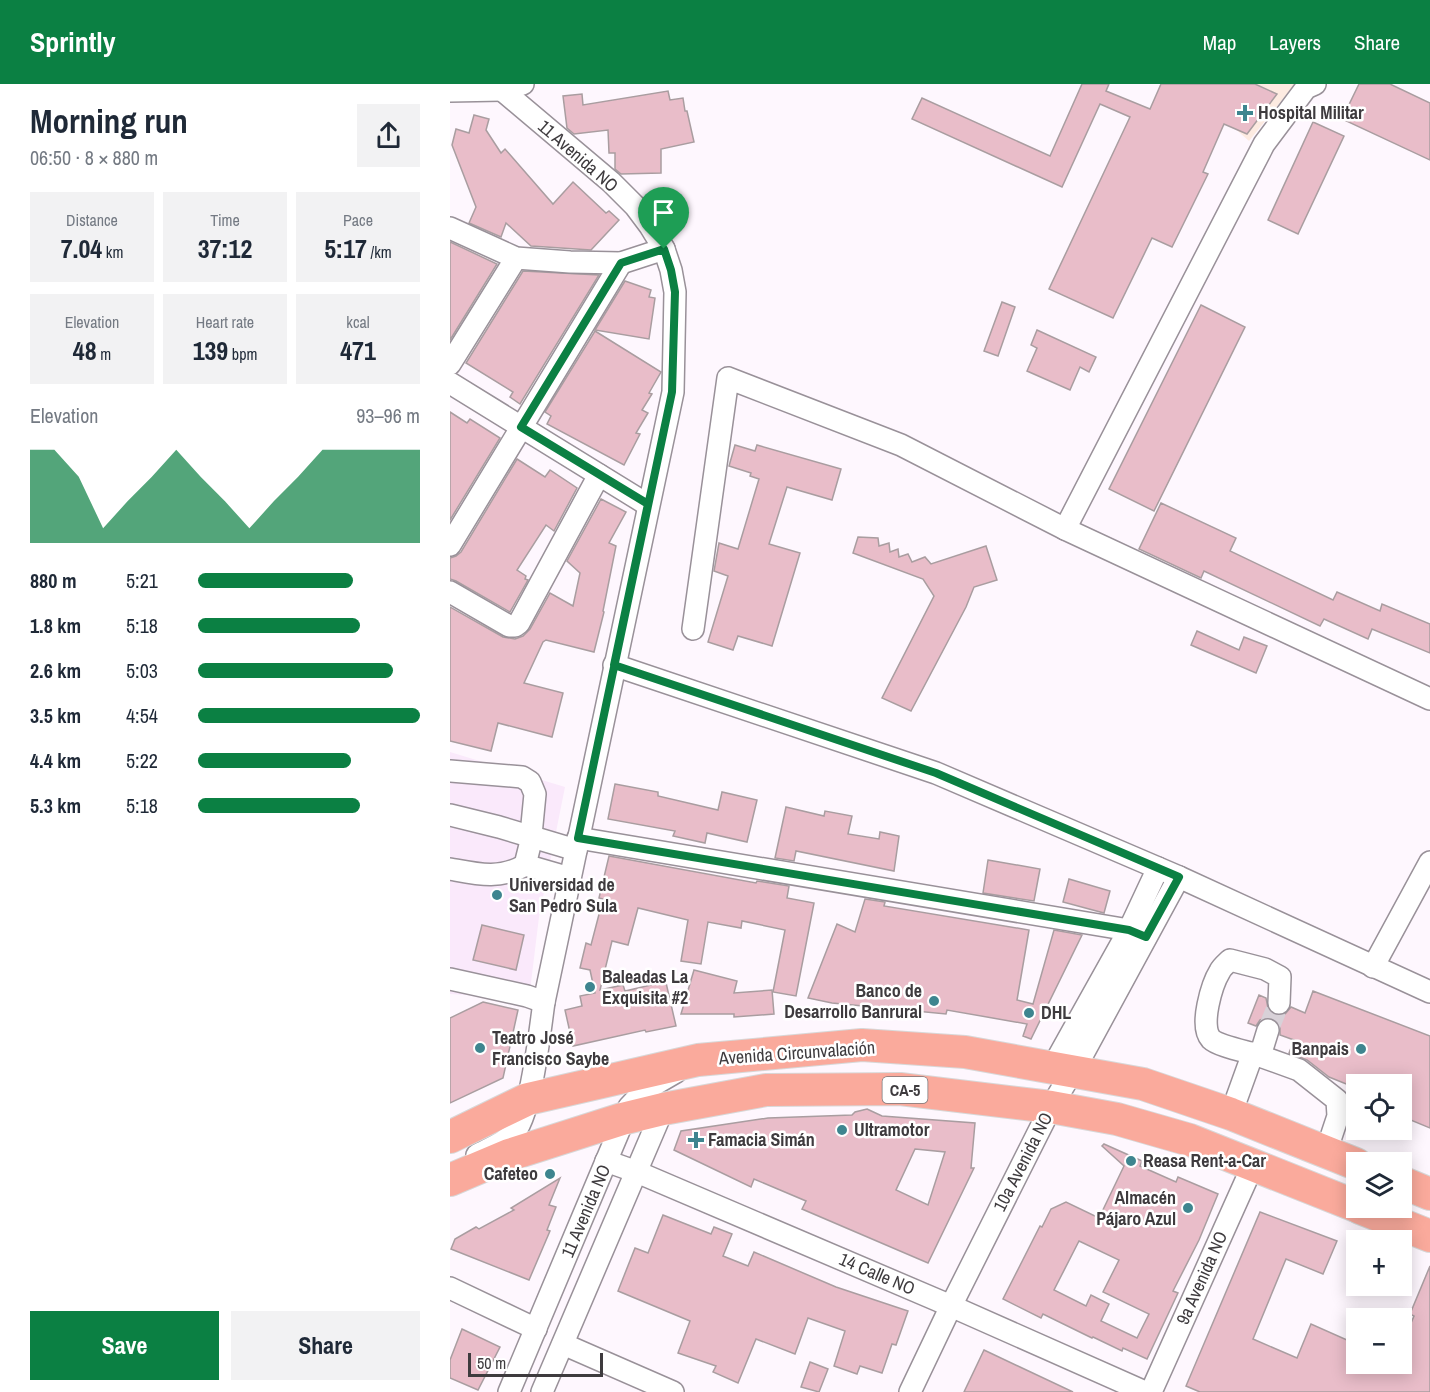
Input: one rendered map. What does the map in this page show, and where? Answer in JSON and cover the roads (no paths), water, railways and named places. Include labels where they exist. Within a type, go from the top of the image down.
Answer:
[{"type":"highway","name":"Avenida Circunvalación","points":[[450,1137],[528,1099],[698,1060],[862,1045],[965,1052],[1143,1084],[1231,1114],[1346,1160]]},
{"type":"highway","name":"Avenida Circunvalación","points":[[450,1179],[509,1155],[622,1119],[663,1109],[766,1090],[900,1089],[1051,1107],[1127,1122],[1190,1140],[1346,1202]]},
{"type":"highway","points":[[1253,1165],[1259,1156],[1272,1152],[1346,1181]]},
{"type":"highway","name":"Avenida Circunvalación","points":[[1385,1218],[1430,1236]]},
{"type":"street","points":[[1065,529],[1264,144],[1306,88],[1315,84]]},
{"type":"street","points":[[450,91],[506,86]]},
{"type":"street","name":"11 Avenida NO","points":[[450,1175],[456,1168],[514,1134],[522,1119],[528,1099],[544,1002],[672,392],[675,292],[664,249],[650,226],[611,182],[506,86]]},
{"type":"street","points":[[450,228],[516,258],[621,263],[664,249]]},
{"type":"street","points":[[450,364],[516,258]]},
{"type":"street","points":[[450,545],[621,263]]},
{"type":"street","points":[[693,629],[728,378],[901,445],[1065,529],[1430,699]]},
{"type":"street","points":[[450,383],[648,504]]},
{"type":"street","points":[[450,592],[509,626],[519,623],[599,475]]},
{"type":"street","points":[[614,665],[936,773],[1179,877],[1430,992]]},
{"type":"street","points":[[450,771],[513,775],[530,782],[535,794],[525,865]]},
{"type":"street","points":[[450,815],[530,836],[1138,933]]},
{"type":"street","points":[[1373,967],[1430,862]]},
{"type":"street","points":[[450,868],[490,876],[508,873],[525,865],[570,878]]},
{"type":"street","points":[[1138,933],[1158,868]]},
{"type":"street","points":[[1138,933],[1179,877]]},
{"type":"street","name":"10a Avenida NO","points":[[910,1392],[1051,1107],[1062,1070],[1138,933]]},
{"type":"street","points":[[1279,1003],[1280,977],[1265,969],[1230,960],[1221,970],[1209,1004],[1205,1025],[1207,1034],[1212,1041],[1299,1070],[1337,1100],[1338,1116],[1326,1152]]},
{"type":"street","points":[[450,979],[544,1002]]},
{"type":"street","points":[[1231,1114],[1268,1030]]},
{"type":"street","name":"11 Avenida NO","points":[[509,1392],[622,1119],[635,1099],[645,1090],[698,1060]]},
{"type":"street","name":"11 Avenida NO","points":[[542,1392],[663,1109]]},
{"type":"street","name":"14 Calle NO","points":[[606,1161],[637,1172],[951,1306],[1145,1392]]},
{"type":"street","name":"9a Avenida NO","points":[[1151,1392],[1253,1165]]},
{"type":"street","points":[[450,1288],[536,1329]]},
{"type":"street","points":[[563,1344],[673,1392]]},
{"type":"tunnel","points":[[1268,1030],[1279,1003]]},
{"type":"place","name":"Hospital Militar","points":[[1245,113]]},
{"type":"place","name":"Universidad de San Pedro Sula","points":[[497,895]]},
{"type":"place","name":"Baleadas La Exquisita #2","points":[[590,987]]},
{"type":"place","name":"Banco de Desarrollo Banrural","points":[[934,1001]]},
{"type":"place","name":"DHL","points":[[1029,1013]]},
{"type":"place","name":"Teatro José Francisco Saybe","points":[[480,1048]]},
{"type":"place","name":"Banpais","points":[[1361,1049]]},
{"type":"place","name":"Ultramotor","points":[[842,1130]]},
{"type":"place","name":"Famacia Simán","points":[[696,1140]]},
{"type":"place","name":"Reasa Rent-a-Car","points":[[1131,1161]]},
{"type":"place","name":"Cafeteo","points":[[550,1174]]},
{"type":"place","name":"Almacén Pájaro Azul","points":[[1188,1208]]}]
